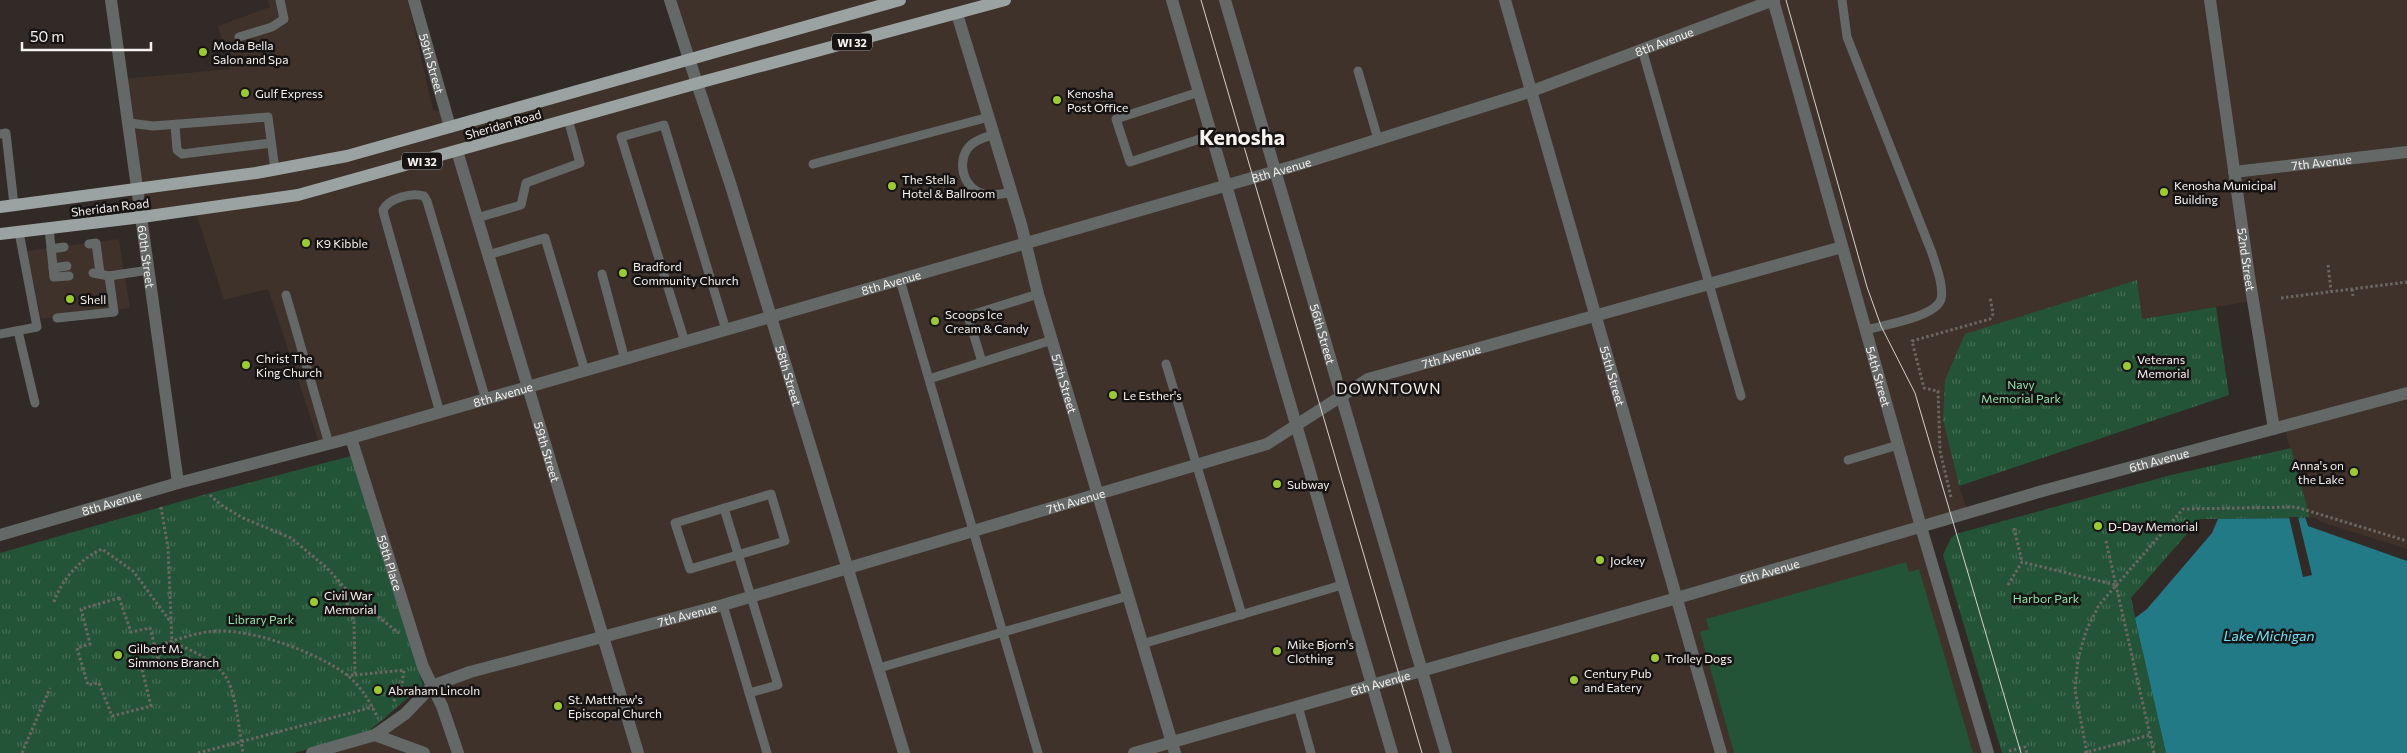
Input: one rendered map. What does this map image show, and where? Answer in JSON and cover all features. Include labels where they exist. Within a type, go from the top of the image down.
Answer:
[{"type":"main road","name":"Sheridan Road","points":[[0,207],[275,170],[347,156],[900,0]]},
{"type":"main road","name":"Sheridan Road","points":[[0,234],[142,217],[298,195],[698,83],[1005,0]]},
{"type":"street","name":"60th Street","points":[[111,0],[178,483]]},
{"type":"street","name":"59th Street","points":[[414,0],[450,127]]},
{"type":"street","name":"58th Street","points":[[670,0],[771,316],[904,753]]},
{"type":"street","points":[[1172,0],[1392,753]]},
{"type":"street","name":"56th Street","points":[[1225,0],[1277,171],[1446,753]]},
{"type":"street","name":"55th Street","points":[[1506,0],[1721,753]]},
{"type":"street","name":"8th Avenue","points":[[0,535],[178,483],[351,438],[585,372],[771,316],[1026,245],[1277,171],[1532,91],[1773,0]]},
{"type":"street","name":"54th Street","points":[[1773,0],[1921,526],[1988,753]]},
{"type":"street","name":"52nd Street","points":[[2210,0],[2234,172],[2274,430]]},
{"type":"street","name":"57th Street","points":[[957,14],[1012,192],[1038,294],[1173,748]]},
{"type":"street","name":"59th Street","points":[[457,151],[638,753]]},
{"type":"street","name":"7th Avenue","points":[[2234,172],[2407,152]]},
{"type":"street","name":"7th Avenue","points":[[312,753],[375,735],[405,714],[432,686],[470,672],[723,605],[848,566],[1098,495],[1267,444],[1368,379],[1710,286],[1842,247]]},
{"type":"street","name":"6th Avenue","points":[[1134,753],[1173,748],[1298,706],[1372,684],[1677,598],[2046,490],[2407,393]]},
{"type":"street","name":"59th Place","points":[[351,438],[413,636],[432,686],[442,706],[458,753]]},
{"type":"street","points":[[375,735],[424,753]]},
{"type":"lane","points":[[239,37],[272,26],[284,19],[280,0]]},
{"type":"lane","points":[[1842,0],[1847,37],[1932,253],[1941,287],[1941,300],[1932,311],[1866,330]]},
{"type":"lane","points":[[1642,49],[1741,396]]},
{"type":"lane","points":[[1358,71],[1378,139]]},
{"type":"lane","points":[[1199,92],[1116,119],[1130,162],[1212,135]]},
{"type":"lane","points":[[129,123],[153,126],[199,125],[268,117],[275,170]]},
{"type":"lane","points":[[813,164],[989,117]]},
{"type":"lane","points":[[477,218],[521,205],[526,183],[580,163],[568,119]]},
{"type":"lane","points":[[175,125],[178,150],[182,154],[227,146],[271,143]]},
{"type":"lane","points":[[685,342],[621,137],[664,125],[726,330]]},
{"type":"lane","points":[[0,134],[6,133],[14,205]]},
{"type":"lane","points":[[994,134],[972,144],[965,151],[962,160],[962,170],[973,188],[983,194],[998,195],[1012,192]]},
{"type":"lane","points":[[440,413],[383,210],[389,202],[412,194],[424,196],[427,200],[486,400]]},
{"type":"lane","points":[[49,228],[54,278],[68,276]]},
{"type":"lane","points":[[0,334],[37,327],[19,232]]},
{"type":"lane","points":[[488,255],[545,238],[585,372]]},
{"type":"lane","points":[[57,318],[114,312],[95,262],[96,243],[89,244]]},
{"type":"lane","points":[[51,248],[64,247]]},
{"type":"lane","points":[[53,268],[67,266]]},
{"type":"lane","points":[[100,274],[149,270]]},
{"type":"lane","points":[[602,274],[625,360]]},
{"type":"lane","points":[[900,280],[1038,753]]},
{"type":"lane","points":[[982,362],[968,316],[1038,294]]},
{"type":"lane","points":[[286,295],[329,444]]},
{"type":"lane","points":[[18,331],[35,403]]},
{"type":"lane","points":[[929,379],[1052,340]]},
{"type":"lane","points":[[1166,364],[1242,615]]},
{"type":"lane","points":[[1848,460],[1898,445]]},
{"type":"lane","points":[[771,494],[785,541],[690,569],[676,523],[724,508],[771,494]]},
{"type":"lane","points":[[724,508],[778,685],[749,693]]},
{"type":"lane","points":[[1142,644],[1342,585]]},
{"type":"lane","points":[[879,668],[1128,596]]},
{"type":"lane","points":[[723,605],[768,753]]},
{"type":"lane","points":[[1298,706],[1311,753]]},
{"type":"path","points":[[2328,265],[2331,291]]},
{"type":"path","points":[[2281,298],[2407,282]]},
{"type":"path","points":[[2352,289],[2353,296]]},
{"type":"path","points":[[1952,497],[1940,451],[1938,391],[1924,388],[1912,341],[1990,319],[1993,314],[1990,297]]},
{"type":"path","points":[[210,495],[221,505],[243,518],[291,538],[327,568],[354,598],[395,633],[413,636]]},
{"type":"path","points":[[160,507],[168,548],[172,642]]},
{"type":"path","points":[[2150,735],[2086,753],[2075,690],[2078,659],[2086,631],[2099,605],[2183,510],[2296,507],[2407,541]]},
{"type":"path","points":[[2008,585],[2022,562],[2014,528]]},
{"type":"path","points":[[2106,541],[2154,753]]},
{"type":"path","points":[[102,543],[102,549]]},
{"type":"path","points":[[102,549],[133,571],[171,622]]},
{"type":"path","points":[[54,602],[59,588],[66,578],[89,555],[102,549]]},
{"type":"path","points":[[2022,562],[2116,585]]},
{"type":"path","points":[[339,581],[354,622],[355,675]]},
{"type":"path","points":[[119,598],[131,632],[150,628],[155,647],[159,662],[142,669],[151,706],[112,716],[99,683],[88,685],[77,648],[90,644],[81,609],[119,598]]},
{"type":"path","points":[[146,649],[216,631],[240,633],[281,643],[319,659],[347,675],[366,696],[378,718],[384,713]]},
{"type":"path","points":[[172,642],[198,654],[228,681],[243,753]]},
{"type":"path","points":[[347,675],[404,670],[397,698],[389,709]]},
{"type":"path","points":[[22,753],[50,688]]},
{"type":"path","points":[[198,753],[373,707]]},
{"type":"path","points":[[2009,751],[2025,747],[2027,753]]},
{"type":"shaded area","points":[[268,0],[408,0],[433,110],[446,113],[450,126],[688,59],[670,0],[2407,0],[2407,552],[2323,526],[2310,518],[2284,427],[2274,429],[2253,301],[2141,319],[2137,280],[1943,420],[1959,486],[1968,512],[1922,526],[1988,753],[312,753],[375,735],[432,686],[352,438],[320,446],[268,289],[224,300],[195,210],[142,217],[122,79],[230,69],[218,26],[270,7]]},
{"type":"shaded area","points":[[119,239],[130,308],[41,319],[27,251]]},
{"type":"green space","name":"Navy Memorial Park","points":[[2137,280],[2142,319],[2216,307],[2229,395],[1959,486],[1943,420],[1945,380],[1965,334]]},
{"type":"green space","name":"Harbor Park","points":[[2291,448],[2310,518],[2204,519],[2131,601],[2166,753],[2002,753],[1943,555],[1951,538],[1956,534],[2171,475]]},
{"type":"green space","name":"Library Park","points":[[351,456],[423,685],[368,732],[294,753],[0,753],[0,553],[214,492]]},
{"type":"green space","points":[[1906,562],[1909,572],[1919,569],[1973,753],[1734,753],[1700,632],[1709,629],[1706,619]]},
{"type":"water","name":"Lake Michigan","points":[[2310,518],[2323,526],[2407,552],[2407,753],[2166,753],[2131,601],[2204,519]]},
{"type":"pier","points":[[2289,517],[2298,517],[2312,575],[2303,577]]},
{"type":"pier","points":[[2305,517],[2315,518],[2324,523],[2407,549],[2407,561],[2308,526]]},
{"type":"pier","points":[[2200,519],[2218,519],[2212,533],[2147,609],[2135,618],[2131,598]]},
{"type":"tram line","points":[[1201,0],[1422,753]]},
{"type":"tram line","points":[[1786,0],[1867,287],[1881,326],[1915,393],[2021,753]]},
{"type":"place","name":"Moda Bella Salon and Spa","points":[[203,52]]},
{"type":"place","name":"Gulf Express","points":[[245,93]]},
{"type":"place","name":"Kenosha Post Office","points":[[1057,100]]},
{"type":"place","name":"The Stella Hotel & Ballroom","points":[[892,186]]},
{"type":"place","name":"Kenosha Municipal Building","points":[[2164,192]]},
{"type":"place","name":"K9 Kibble","points":[[306,243]]},
{"type":"place","name":"Bradford Community Church","points":[[623,273]]},
{"type":"place","name":"Shell","points":[[70,299]]},
{"type":"place","name":"Scoops Ice Cream & Candy","points":[[935,321]]},
{"type":"place","name":"Christ The King Church","points":[[246,365]]},
{"type":"place","name":"Veterans Memorial","points":[[2127,366]]},
{"type":"place","name":"Le Esther's","points":[[1113,395]]},
{"type":"place","name":"Anna's on the Lake","points":[[2354,472]]},
{"type":"place","name":"Subway","points":[[1277,484]]},
{"type":"place","name":"D-Day Memorial","points":[[2098,526]]},
{"type":"place","name":"Jockey","points":[[1600,560]]},
{"type":"place","name":"Civil War Memorial","points":[[314,602]]},
{"type":"place","name":"Mike Bjorn's Clothing","points":[[1277,651]]},
{"type":"place","name":"Gilbert M. Simmons Branch","points":[[118,655]]},
{"type":"place","name":"Trolley Dogs","points":[[1655,658]]},
{"type":"place","name":"Century Pub and Eatery","points":[[1574,680]]},
{"type":"place","name":"Abraham Lincoln","points":[[378,690]]},
{"type":"place","name":"St. Matthew's Episcopal Church","points":[[558,706]]},
{"type":"district","name":"Kenosha","points":[[1242,136]]},
{"type":"district","name":"DOWNTOWN","points":[[1389,388]]}]
